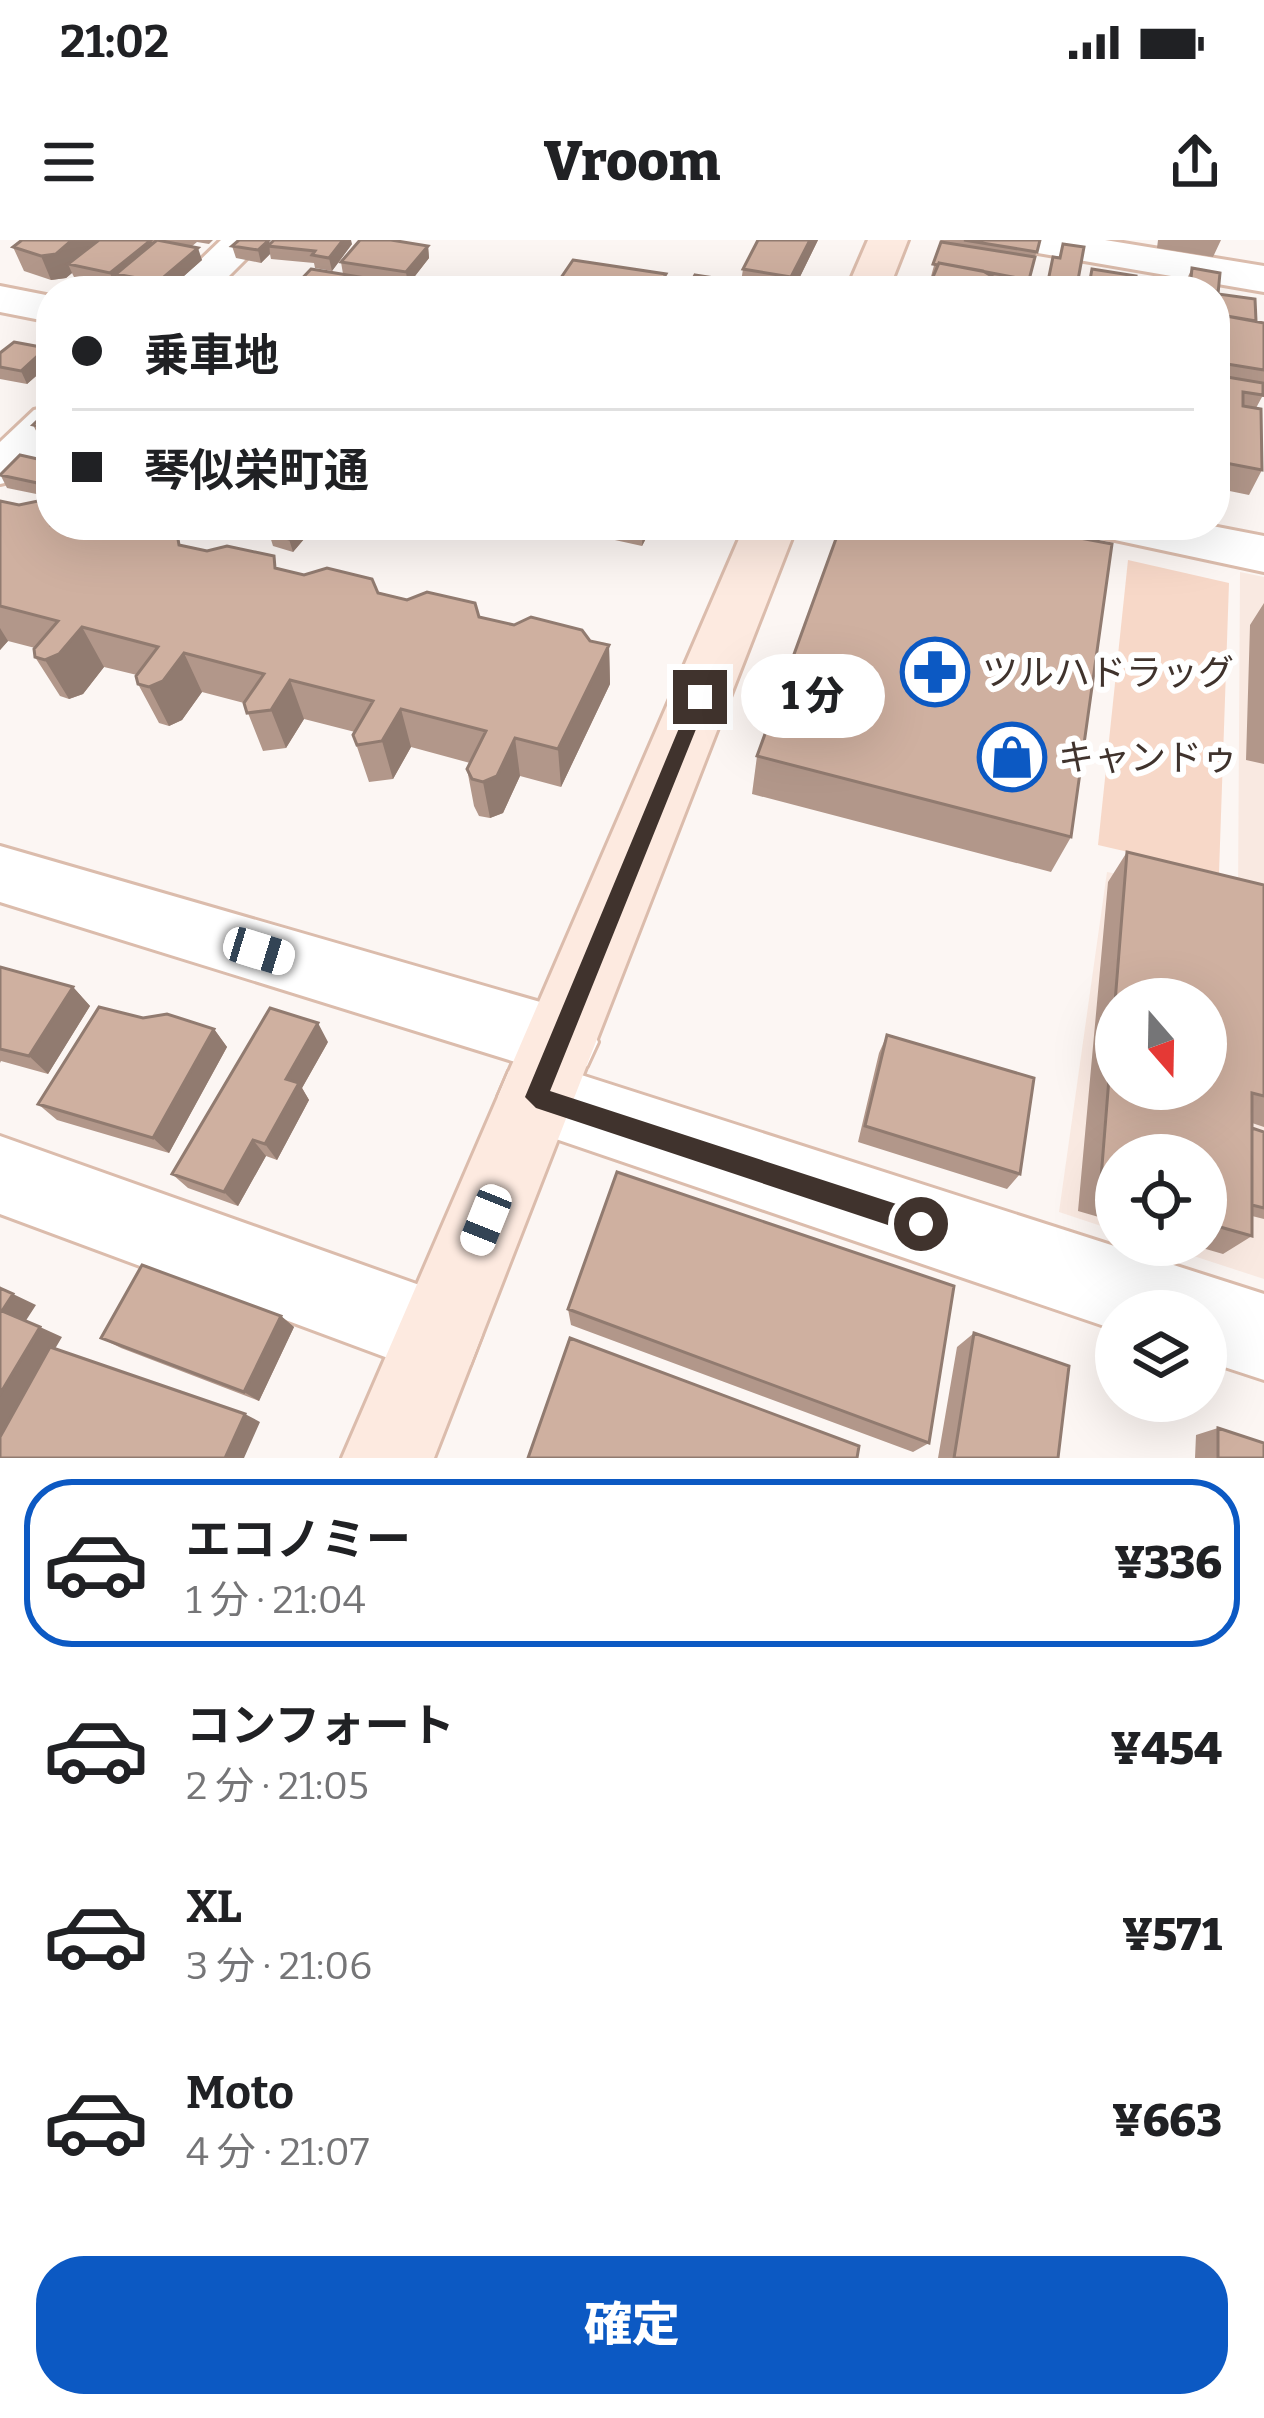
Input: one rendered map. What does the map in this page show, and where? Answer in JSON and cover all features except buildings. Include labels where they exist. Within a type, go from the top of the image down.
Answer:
[{"type":"main road","points":[[873,276],[888,240]]},
{"type":"main road","points":[[388,1458],[765,540]]},
{"type":"street","points":[[205,276],[245,240]]},
{"type":"street","points":[[1031,240],[1264,278]]},
{"type":"street","points":[[0,298],[36,306]]},
{"type":"street","points":[[0,469],[36,435]]},
{"type":"street","points":[[1194,540],[1264,554]]},
{"type":"street","points":[[0,874],[548,1070],[1130,1290]]},
{"type":"street","points":[[0,1175],[439,1334]]},
{"type":"street","points":[[1227,1325],[1264,1336]]},
{"type":"shaded area","points":[[1128,560],[1229,583],[1219,873],[1098,845]]},
{"type":"shaded area","points":[[1240,572],[1264,577],[1264,1279],[1224,1266],[1227,1134],[1095,1134],[1095,1224],[1059,1212],[1107,872],[1238,897]]},
{"type":"place","name":"ツルハドラッグ","points":[[935,672]]},
{"type":"place","name":"キャンドゥ","points":[[1012,757]]},
{"type":"route","points":[[700,697],[536,1097],[921,1224]]}]
